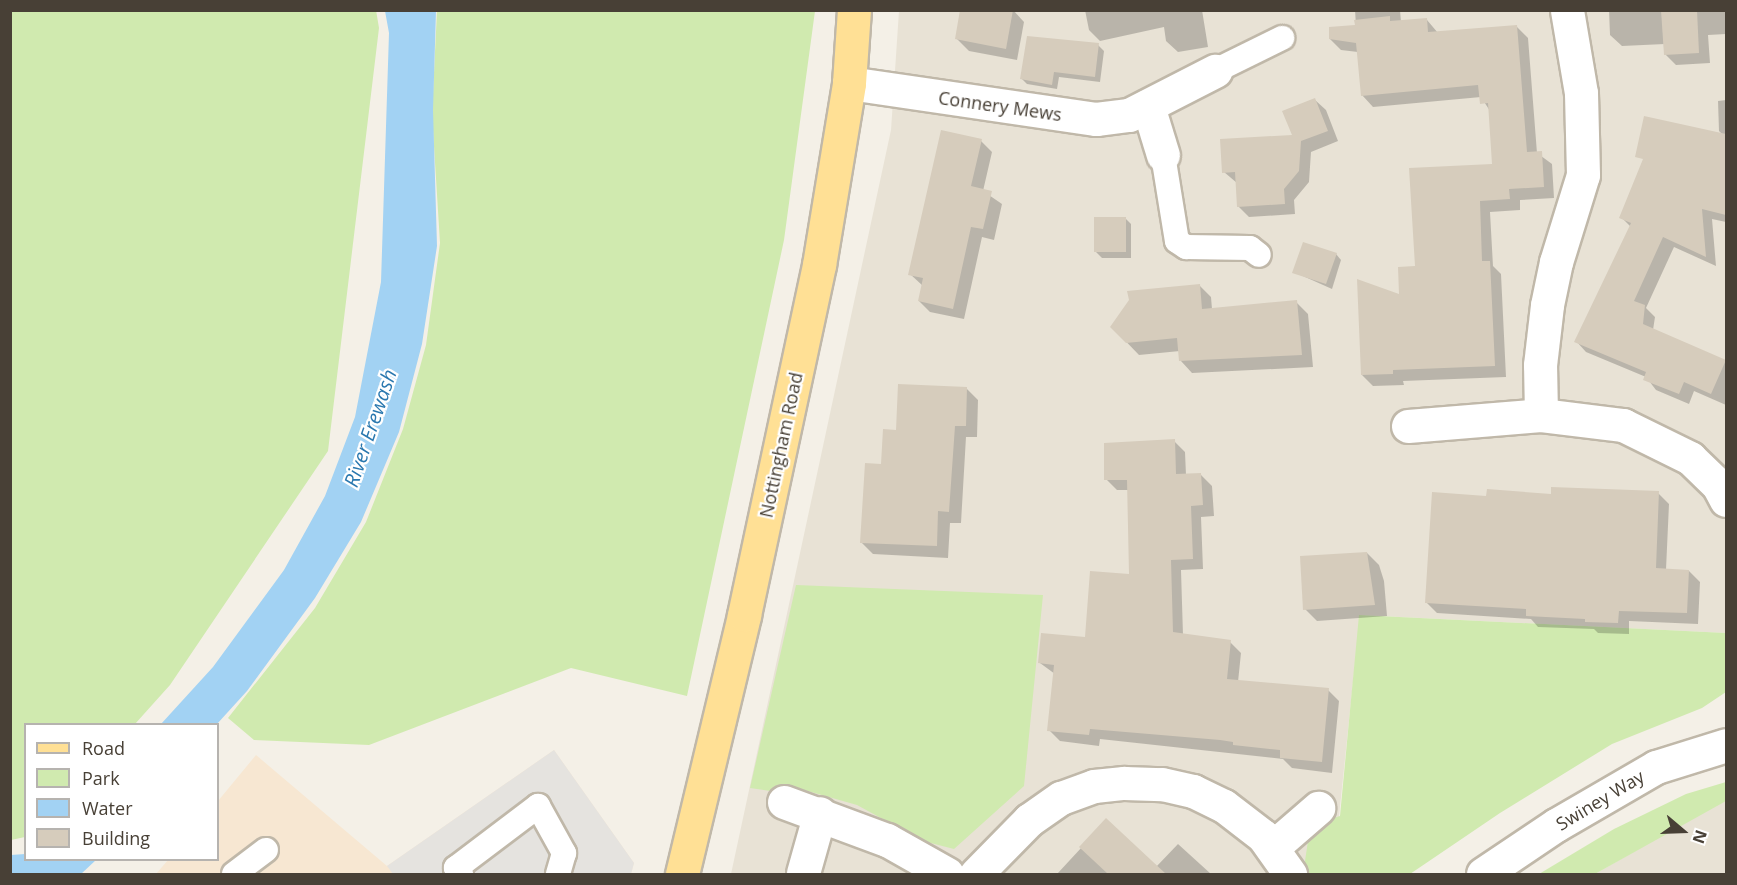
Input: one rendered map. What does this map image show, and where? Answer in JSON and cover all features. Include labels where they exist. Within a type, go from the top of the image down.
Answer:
[{"type":"main road","name":"Nottingham Road","points":[[682,874],[789,412],[819,266],[849,83],[854,10]]},
{"type":"street","points":[[1541,415],[1540,364],[1547,305],[1556,262],[1583,175],[1581,93],[1567,10]]},
{"type":"street","name":"Connery Mews","points":[[849,83],[1096,119],[1117,118],[1148,106],[1215,72]]},
{"type":"street","points":[[1148,106],[1163,155]]},
{"type":"street","points":[[1407,426],[1541,415],[1623,424],[1664,442],[1690,458],[1718,485],[1726,500]]},
{"type":"street","name":"Swiney Way","points":[[1483,874],[1556,825],[1656,767],[1726,745]]},
{"type":"street","points":[[976,874],[1029,820],[1061,798],[1094,786],[1124,783],[1162,784],[1193,791],[1224,806],[1273,847],[1290,874]]},
{"type":"street","points":[[784,802],[820,813],[887,840],[947,874]]},
{"type":"street","points":[[1273,847],[1318,808]]},
{"type":"street","points":[[803,873],[820,813]]},
{"type":"lane","points":[[1215,72],[1282,38]]},
{"type":"lane","points":[[1163,155],[1177,241],[1193,248],[1250,248],[1260,255]]},
{"type":"lane","points":[[461,874],[456,868],[538,806],[564,853],[558,874]]},
{"type":"lane","points":[[234,874],[266,850]]},
{"type":"shaded area","points":[[899,11],[1726,11],[1726,633],[1360,615],[1333,874],[731,874],[891,130]]},
{"type":"shaded area","points":[[554,750],[634,863],[631,874],[156,874],[167,861],[219,861],[219,800],[256,755],[387,866]]},
{"type":"shaded area","points":[[554,750],[634,863],[631,874],[393,874],[387,866]]},
{"type":"shaded area","points":[[1726,801],[1726,874],[1595,874],[1712,807]]},
{"type":"green space","points":[[11,10],[376,10],[379,28],[328,451],[170,685],[136,723],[24,723],[24,837],[11,840]]},
{"type":"green space","points":[[437,11],[815,11],[784,240],[687,696],[571,668],[369,745],[254,740],[228,718],[315,608],[366,522],[403,429],[426,345],[440,243],[432,114]]},
{"type":"green space","points":[[796,585],[1043,595],[1024,786],[954,849],[923,841],[857,805],[797,788],[777,792],[750,788]]},
{"type":"green space","points":[[1359,615],[1726,633],[1726,692],[1702,708],[1612,744],[1500,813],[1410,874],[1303,874],[1308,841],[1324,821],[1340,816]]},
{"type":"green space","points":[[1726,782],[1726,801],[1595,874],[1539,874],[1614,829],[1686,794]]},
{"type":"water","name":"River Erewash","points":[[385,11],[436,11],[433,110],[437,246],[422,344],[399,432],[361,522],[315,598],[247,691],[218,723],[162,723],[213,667],[284,570],[325,496],[355,417],[381,282],[389,33]]},
{"type":"water","points":[[24,854],[24,861],[95,861],[81,874],[11,874],[11,855]]},
{"type":"building","points":[[960,10],[1013,10],[1006,49],[955,39]]},
{"type":"building","points":[[1661,10],[1697,10],[1699,53],[1664,55]]},
{"type":"building","points":[[1390,16],[1390,21],[1427,18],[1428,32],[1517,25],[1527,152],[1542,151],[1544,187],[1509,189],[1510,199],[1480,201],[1482,261],[1490,261],[1495,366],[1393,370],[1393,374],[1361,375],[1357,279],[1399,294],[1398,267],[1415,266],[1409,168],[1492,164],[1488,103],[1480,104],[1478,85],[1361,96],[1356,43],[1329,39],[1329,27],[1355,25],[1354,20]]},
{"type":"building","points":[[1027,36],[1099,43],[1095,77],[1054,72],[1052,85],[1020,79]]},
{"type":"building","points":[[1315,98],[1328,131],[1301,141],[1299,171],[1284,189],[1285,204],[1237,207],[1235,172],[1222,173],[1220,139],[1292,135],[1282,111]]},
{"type":"building","points":[[1644,116],[1726,134],[1726,215],[1702,209],[1706,257],[1663,237],[1634,301],[1645,305],[1643,324],[1726,360],[1711,394],[1684,382],[1679,394],[1643,380],[1646,372],[1574,342],[1631,223],[1619,218],[1643,159],[1635,157]]},
{"type":"building","points":[[941,130],[982,139],[971,186],[992,191],[983,229],[971,227],[953,309],[918,301],[923,278],[908,275]]},
{"type":"building","points":[[1094,217],[1126,217],[1126,252],[1094,252]]},
{"type":"building","points":[[1303,242],[1337,253],[1326,284],[1292,273]]},
{"type":"building","points":[[1200,284],[1202,309],[1297,300],[1302,355],[1179,361],[1177,338],[1126,343],[1110,327],[1129,300],[1127,291]]},
{"type":"building","points":[[898,384],[967,387],[966,426],[955,426],[949,512],[938,511],[937,546],[860,543],[865,463],[881,464],[883,429],[896,430]]},
{"type":"building","points":[[1175,439],[1176,474],[1201,473],[1203,505],[1191,506],[1193,559],[1171,560],[1173,632],[1231,640],[1227,679],[1329,688],[1322,762],[1280,758],[1280,750],[1233,745],[1233,742],[1220,740],[1090,729],[1089,735],[1047,731],[1054,665],[1038,663],[1041,633],[1085,637],[1090,571],[1129,574],[1127,480],[1104,480],[1104,443]]},
{"type":"building","points":[[1551,487],[1659,491],[1656,568],[1689,570],[1687,613],[1619,611],[1618,623],[1585,622],[1585,619],[1526,616],[1526,609],[1425,603],[1432,492],[1486,496],[1487,489],[1551,494]]},
{"type":"building","points":[[1367,552],[1375,605],[1303,610],[1300,556]]},
{"type":"building","points":[[1106,818],[1166,874],[1108,874],[1079,847]]}]
